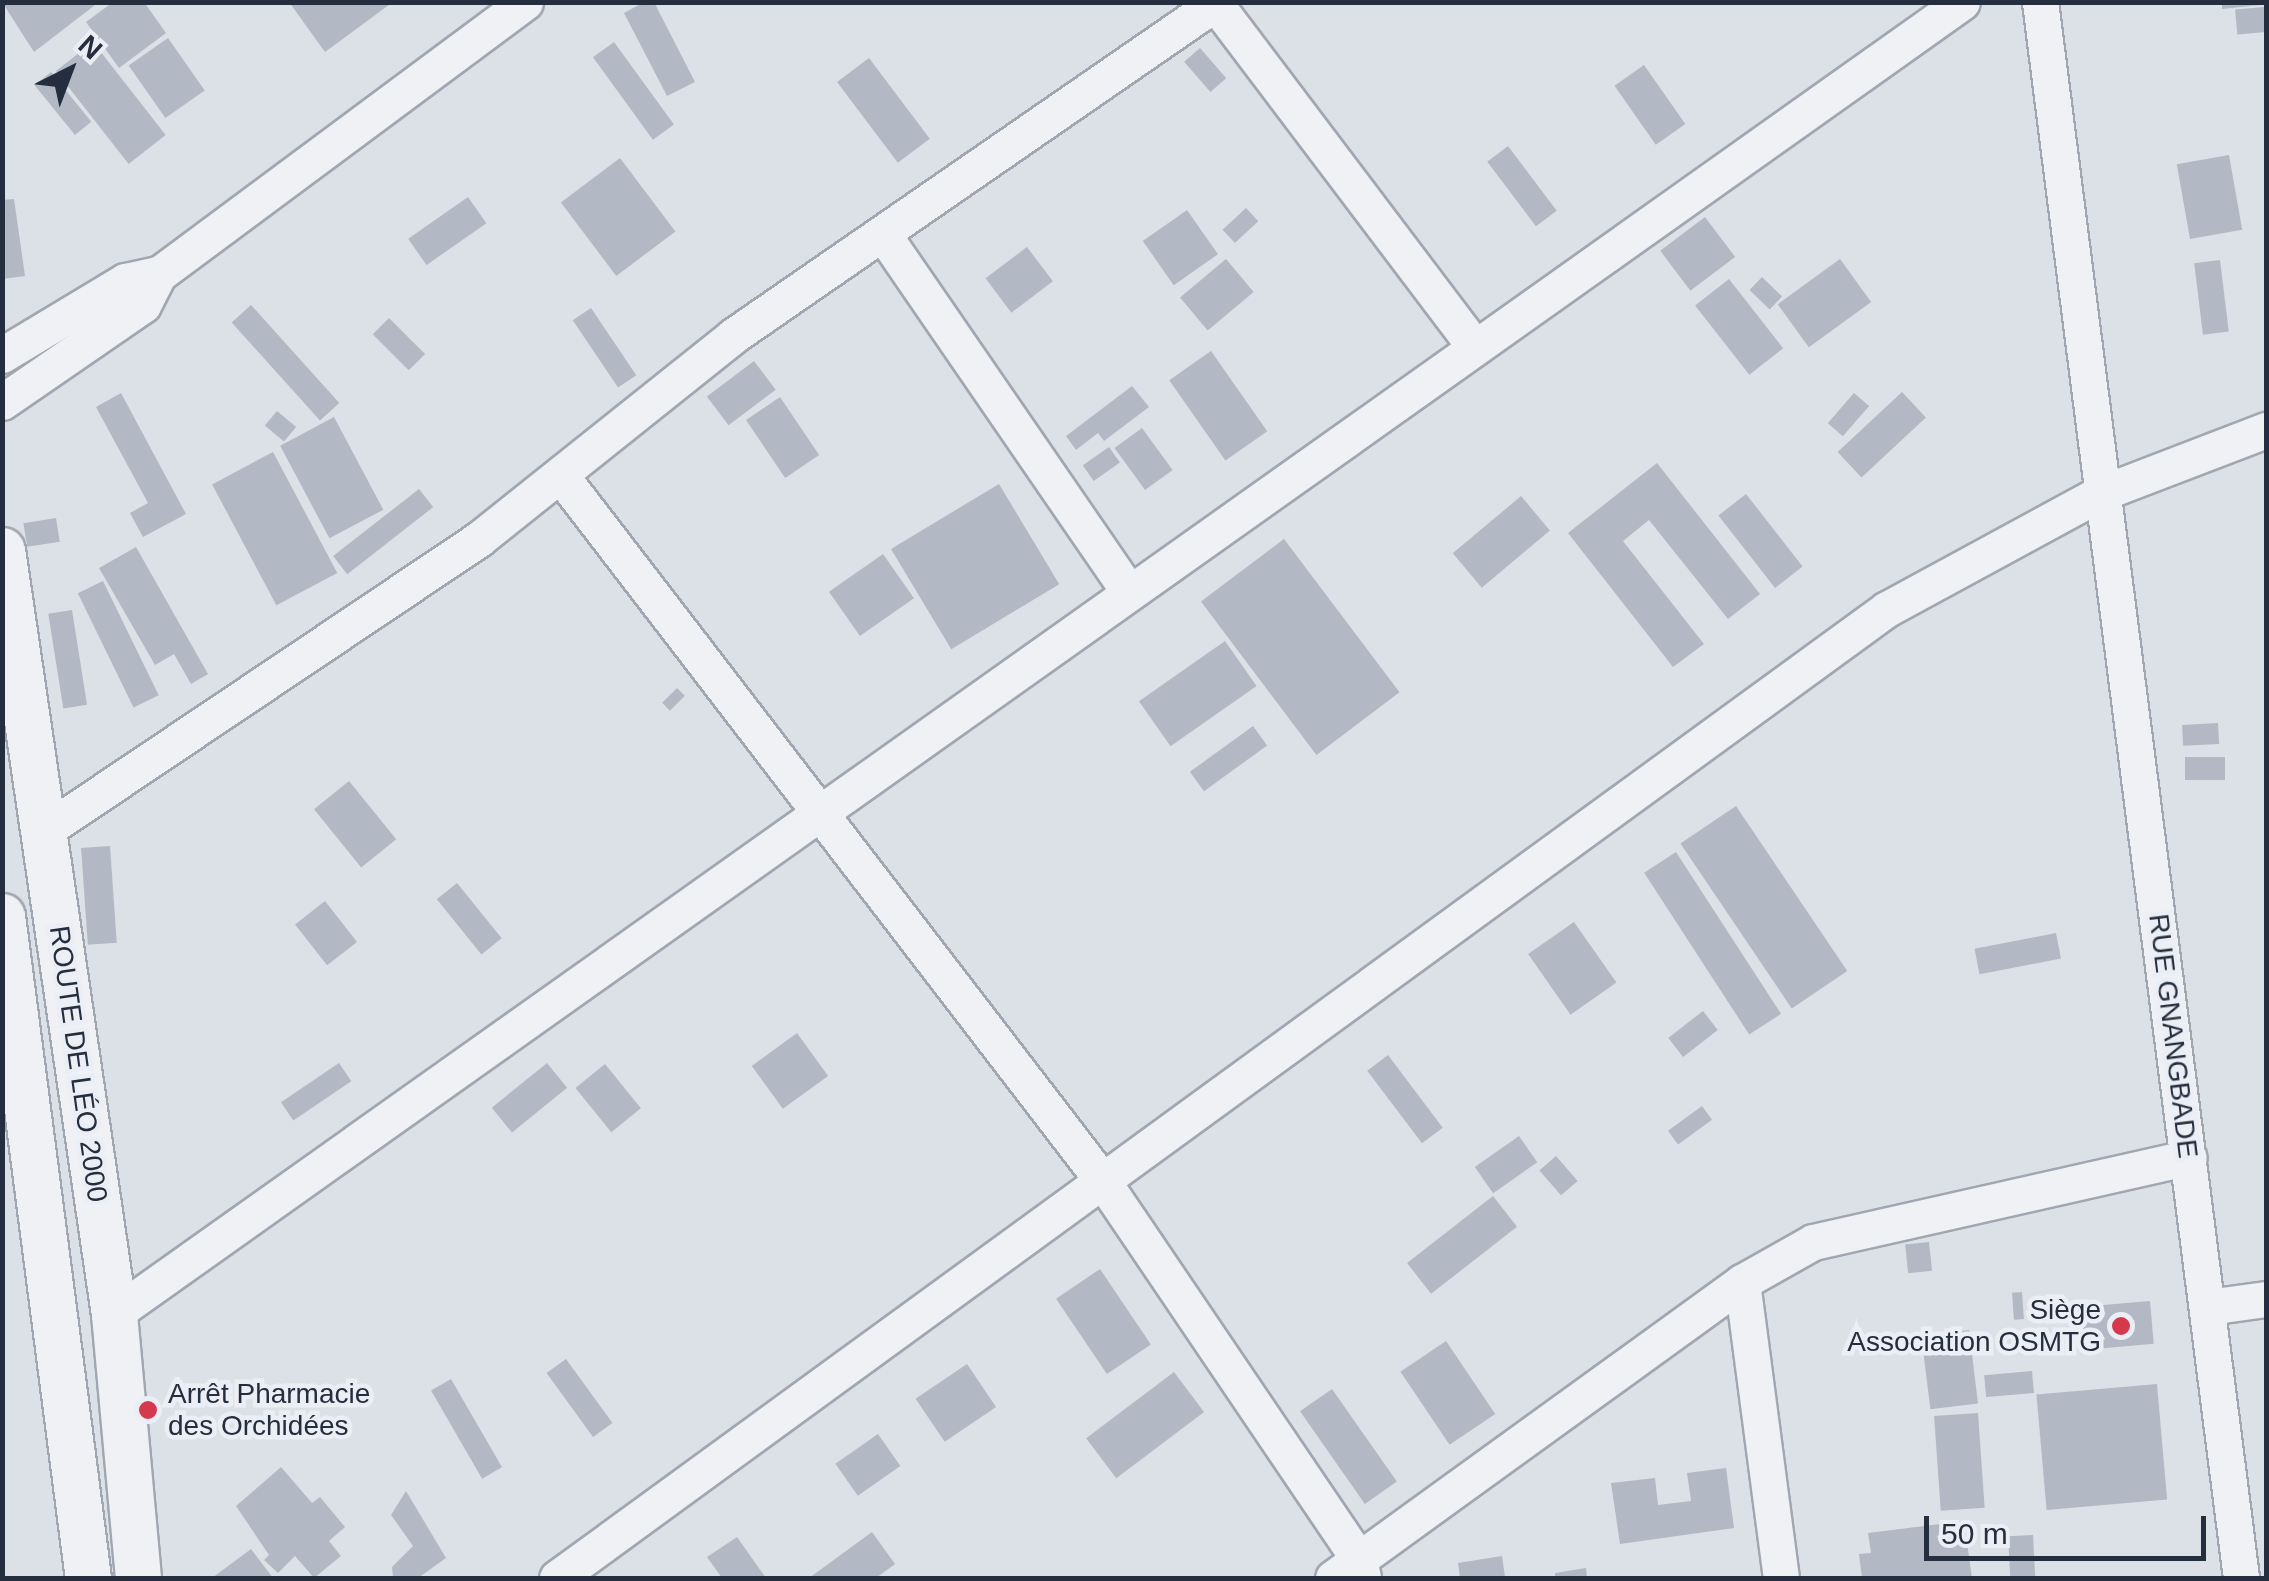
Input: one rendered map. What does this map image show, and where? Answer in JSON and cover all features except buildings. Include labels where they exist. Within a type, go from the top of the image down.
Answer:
[{"type":"street","points":[[2,355],[125,281],[159,274],[525,2]]},
{"type":"street","points":[[114,1314],[1962,2]]},
{"type":"street","name":"RUE GNANGBADE","points":[[2040,2],[2099,494],[2242,1578]]},
{"type":"street","points":[[44,831],[450,558],[561,476],[733,336],[884,237],[1215,3],[1474,346]]},
{"type":"street","points":[[884,237],[1129,592]]},
{"type":"street","points":[[2,402],[143,305],[159,274]]},
{"type":"street","points":[[557,1578],[1886,609],[2099,494],[2266,430]]},
{"type":"street","points":[[561,476],[1102,1180],[1352,1572],[1742,1282],[1845,1232],[2189,1157]]},
{"type":"street","name":"ROUTE DE LÉO 2000","points":[[2,550],[114,1314],[138,1578]]},
{"type":"street","name":"ROUTE DE LÉO 2000","points":[[2,916],[88,1578]]},
{"type":"street","points":[[1742,1282],[1781,1578]]},
{"type":"street","points":[[2208,1307],[2266,1299]]},
{"type":"place","name":"Siège Association OSMTG","points":[[2121,1326]]},
{"type":"place","name":"Arrêt Pharmacie des Orchidées","points":[[148,1410]]}]
